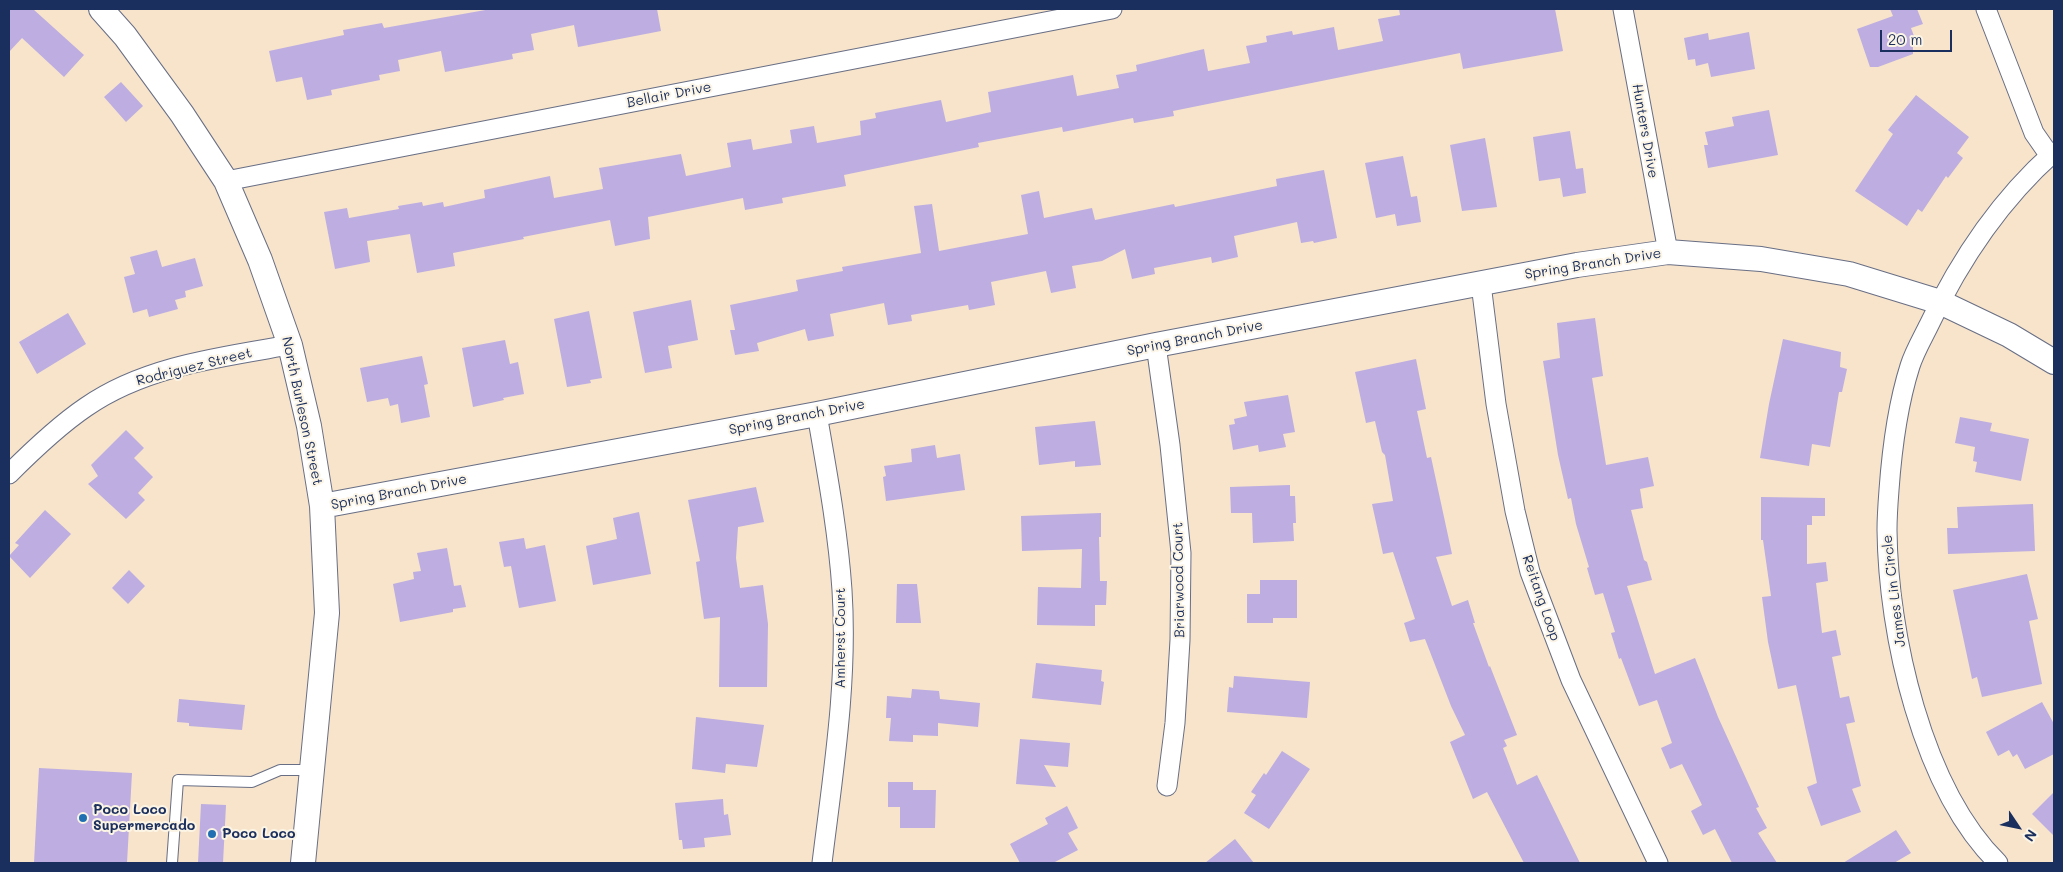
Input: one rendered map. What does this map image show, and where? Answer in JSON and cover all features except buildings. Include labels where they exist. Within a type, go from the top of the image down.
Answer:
[{"type":"street","name":"North Burleson Street","points":[[101,9],[125,36],[182,114],[226,181],[260,260],[290,344],[309,426],[322,506],[327,613],[303,863]]},
{"type":"street","name":"Bellair Drive","points":[[226,181],[1112,9]]},
{"type":"street","name":"Hunters Drive","points":[[1623,9],[1668,252]]},
{"type":"street","points":[[1986,9],[2034,133],[2052,154]]},
{"type":"street","name":"James Lin Circle","points":[[1998,863],[1984,849],[1954,806],[1930,754],[1913,701],[1898,642],[1890,578],[1887,529],[1892,452],[1898,414],[1911,364],[1940,302],[1971,248],[2009,198],[2052,154]]},
{"type":"street","name":"Spring Branch Drive","points":[[322,506],[817,414],[1156,345],[1577,265],[1668,252],[1761,259],[1849,274],[1940,302],[2009,335],[2054,362]]},
{"type":"street","name":"Reitang Loop","points":[[1480,284],[1496,404],[1516,511],[1530,572],[1571,680],[1658,863]]},
{"type":"street","name":"Rodriguez Street","points":[[9,474],[52,432],[87,406],[121,387],[154,374],[222,357],[290,344]]},
{"type":"street","name":"Briarwood Court","points":[[1156,345],[1170,445],[1181,553],[1180,640],[1176,714],[1167,786]]},
{"type":"street","name":"Amherst Court","points":[[817,414],[834,509],[842,592],[840,716],[822,863]]},
{"type":"lane","points":[[172,863],[178,780],[252,782],[280,770],[312,770]]},
{"type":"place","name":"Poco Loco Supermercado","points":[[83,818]]},
{"type":"place","name":"Poco Loco","points":[[212,834]]}]
